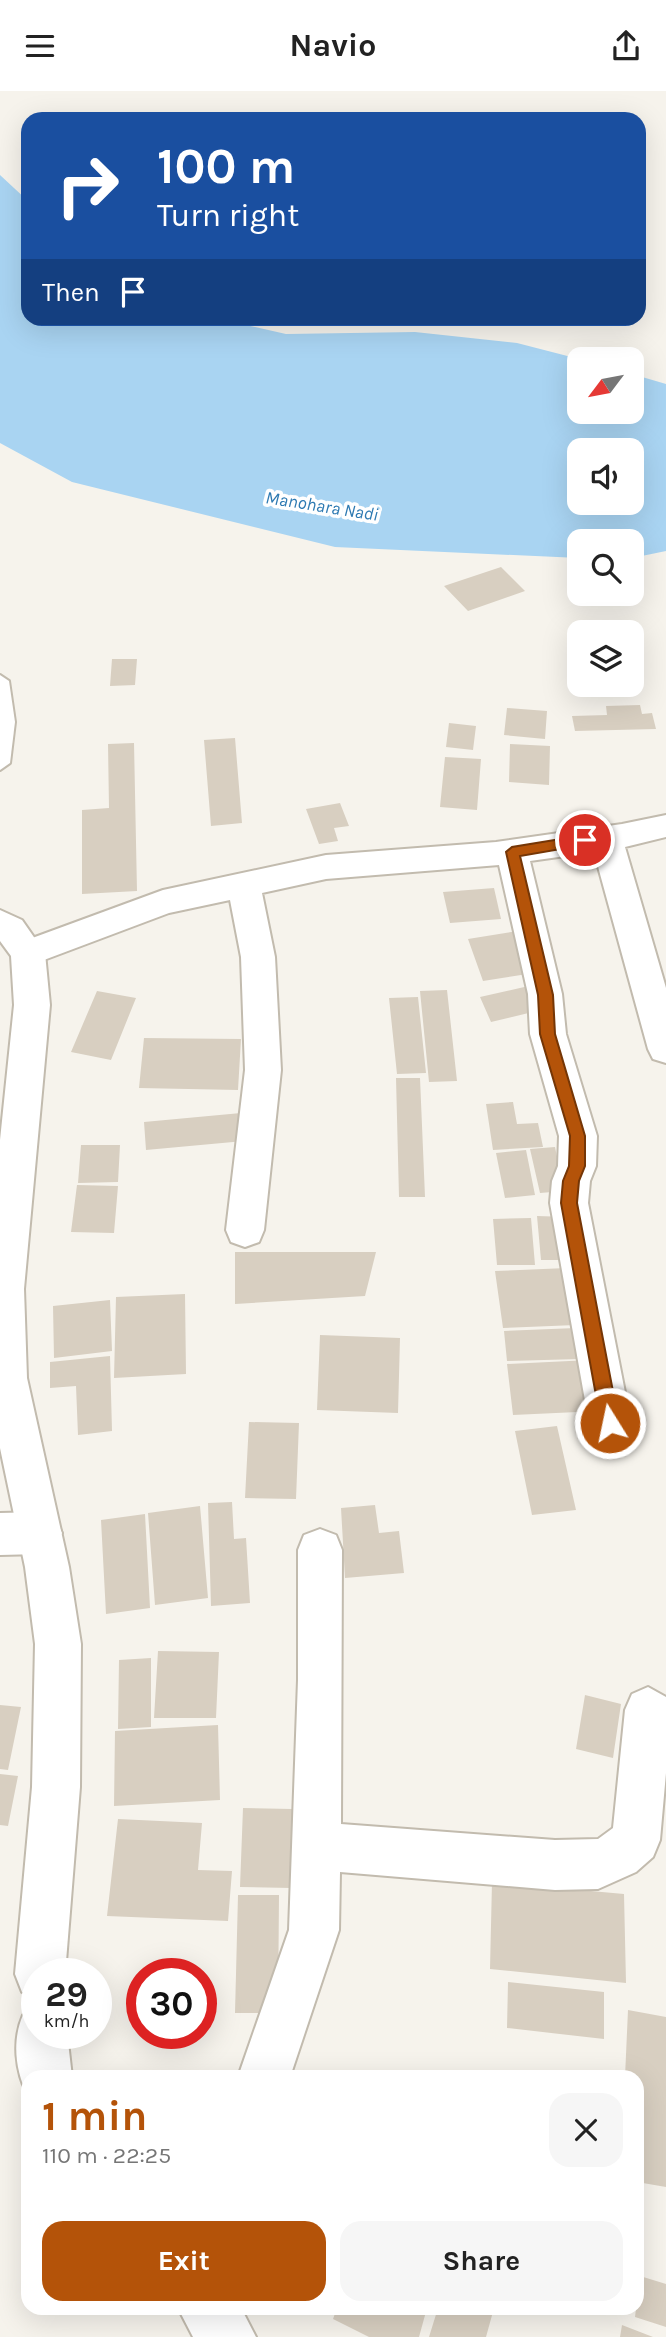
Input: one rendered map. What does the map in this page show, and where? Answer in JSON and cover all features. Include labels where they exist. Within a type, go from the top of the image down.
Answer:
[{"type":"street","points":[[28,953],[163,902],[326,867],[512,852],[666,826]]},
{"type":"street","points":[[606,838],[666,1049]]},
{"type":"street","points":[[512,852],[545,995],[548,1034],[578,1136],[577,1166],[571,1181],[569,1203],[610,1423]]},
{"type":"street","points":[[244,885],[258,957],[262,1070],[245,1230]]},
{"type":"street","points":[[0,923],[10,929],[28,953],[32,1005],[4,1289],[6,1378],[20,1534],[58,1644],[56,1787],[41,1958]]},
{"type":"street","points":[[266,2070],[314,1930],[321,1680],[320,1551]]},
{"type":"street","points":[[316,1846],[555,1865],[598,1864],[619,1855],[636,1840],[648,1710]]},
{"type":"street","points":[[43,2049],[45,2070]]},
{"type":"street","points":[[211,2315],[228,2337]]},
{"type":"lane","points":[[0,681],[4,695],[6,737],[0,763]]},
{"type":"water","name":"Manohara Nadi","points":[[0,175],[21,194],[21,326],[250,326],[286,334],[415,332],[517,343],[567,356],[567,424],[644,424],[644,378],[666,384],[666,551],[644,556],[644,529],[567,529],[567,557],[335,547],[72,482],[0,443]]},
{"type":"building","points":[[501,567],[525,591],[468,611],[444,586]]},
{"type":"building","points":[[112,659],[137,659],[135,685],[110,686]]},
{"type":"building","points":[[640,705],[642,714],[652,713],[656,729],[575,731],[572,716],[607,715],[606,706]]},
{"type":"building","points":[[507,708],[547,711],[545,739],[504,735]]},
{"type":"building","points":[[449,723],[476,726],[473,750],[446,747]]},
{"type":"building","points":[[235,738],[242,823],[211,826],[204,740]]},
{"type":"building","points":[[134,743],[137,891],[82,894],[82,810],[109,808],[108,744]]},
{"type":"building","points":[[510,744],[550,746],[549,785],[509,782]]},
{"type":"building","points":[[445,757],[481,759],[477,810],[440,807]]},
{"type":"building","points":[[340,803],[349,826],[334,828],[338,841],[319,844],[306,809]]},
{"type":"building","points":[[494,888],[501,919],[450,923],[443,892]]},
{"type":"building","points":[[518,931],[534,973],[483,981],[468,939]]},
{"type":"building","points":[[533,985],[545,1009],[491,1022],[480,997]]},
{"type":"building","points":[[447,990],[457,1081],[429,1082],[420,991]]},
{"type":"building","points":[[97,991],[136,998],[111,1060],[71,1052]]},
{"type":"building","points":[[418,997],[426,1073],[397,1074],[389,998]]},
{"type":"building","points":[[144,1038],[241,1039],[238,1090],[139,1088]]},
{"type":"building","points":[[396,1078],[420,1078],[425,1197],[399,1197]]},
{"type":"building","points":[[513,1102],[517,1124],[538,1123],[543,1147],[493,1150],[486,1104]]},
{"type":"building","points":[[241,1113],[244,1141],[146,1150],[144,1122]]},
{"type":"building","points":[[81,1145],[120,1145],[118,1182],[78,1183]]},
{"type":"building","points":[[555,1147],[564,1191],[540,1193],[530,1149]]},
{"type":"building","points":[[526,1150],[535,1195],[505,1198],[496,1153]]},
{"type":"building","points":[[77,1185],[118,1186],[114,1233],[71,1232]]},
{"type":"building","points":[[537,1216],[568,1217],[571,1260],[541,1260]]},
{"type":"building","points":[[531,1218],[535,1265],[497,1265],[493,1219]]},
{"type":"building","points":[[235,1252],[376,1252],[365,1296],[235,1304]]},
{"type":"building","points":[[567,1268],[576,1325],[503,1328],[495,1271]]},
{"type":"building","points":[[185,1294],[186,1374],[114,1378],[116,1297]]},
{"type":"building","points":[[110,1300],[112,1351],[54,1358],[53,1306]]},
{"type":"building","points":[[576,1328],[580,1359],[507,1361],[504,1331]]},
{"type":"building","points":[[320,1335],[400,1338],[398,1413],[317,1410]]},
{"type":"building","points":[[110,1356],[112,1431],[78,1435],[76,1386],[50,1388],[50,1362]]},
{"type":"building","points":[[590,1360],[599,1411],[513,1415],[507,1364]]},
{"type":"building","points":[[249,1422],[299,1423],[296,1499],[245,1498]]},
{"type":"building","points":[[557,1426],[576,1510],[532,1515],[515,1431]]},
{"type":"building","points":[[232,1502],[234,1539],[246,1538],[250,1603],[211,1606],[208,1503]]},
{"type":"building","points":[[375,1505],[379,1533],[399,1531],[404,1573],[345,1578],[341,1508]]},
{"type":"building","points":[[200,1506],[208,1598],[155,1605],[148,1513]]},
{"type":"building","points":[[145,1514],[150,1608],[106,1614],[101,1520]]},
{"type":"building","points":[[158,1651],[219,1652],[216,1718],[154,1718]]},
{"type":"building","points":[[151,1658],[151,1727],[118,1729],[119,1660]]},
{"type":"building","points":[[585,1695],[621,1704],[613,1758],[576,1749]]},
{"type":"building","points":[[0,1705],[21,1707],[8,1770],[0,1769]]},
{"type":"building","points":[[218,1725],[220,1800],[114,1806],[115,1731]]},
{"type":"building","points":[[0,1774],[18,1776],[8,1826],[0,1825]]},
{"type":"building","points":[[243,1808],[292,1809],[291,1888],[240,1887]]},
{"type":"building","points":[[118,1819],[202,1823],[198,1870],[232,1871],[228,1921],[107,1916]]},
{"type":"building","points":[[492,1882],[624,1894],[626,1983],[490,1969]]},
{"type":"building","points":[[238,1895],[279,1895],[278,2013],[235,2013]]},
{"type":"building","points":[[508,1982],[604,1992],[604,2039],[507,2028]]},
{"type":"building","points":[[628,2010],[666,2017],[666,2187],[644,2183],[644,2070],[625,2070]]},
{"type":"building","points":[[644,2277],[666,2284],[666,2327],[635,2317],[644,2315]]},
{"type":"building","points":[[334,2315],[425,2315],[419,2337],[369,2337],[333,2319]]},
{"type":"building","points":[[436,2315],[492,2315],[486,2337],[429,2337]]},
{"type":"building","points":[[622,2325],[653,2337],[620,2337]]},
{"type":"route","points":[[585,840],[512,852],[545,995],[548,1034],[578,1136],[577,1166],[571,1181],[569,1203],[610,1423]]}]
